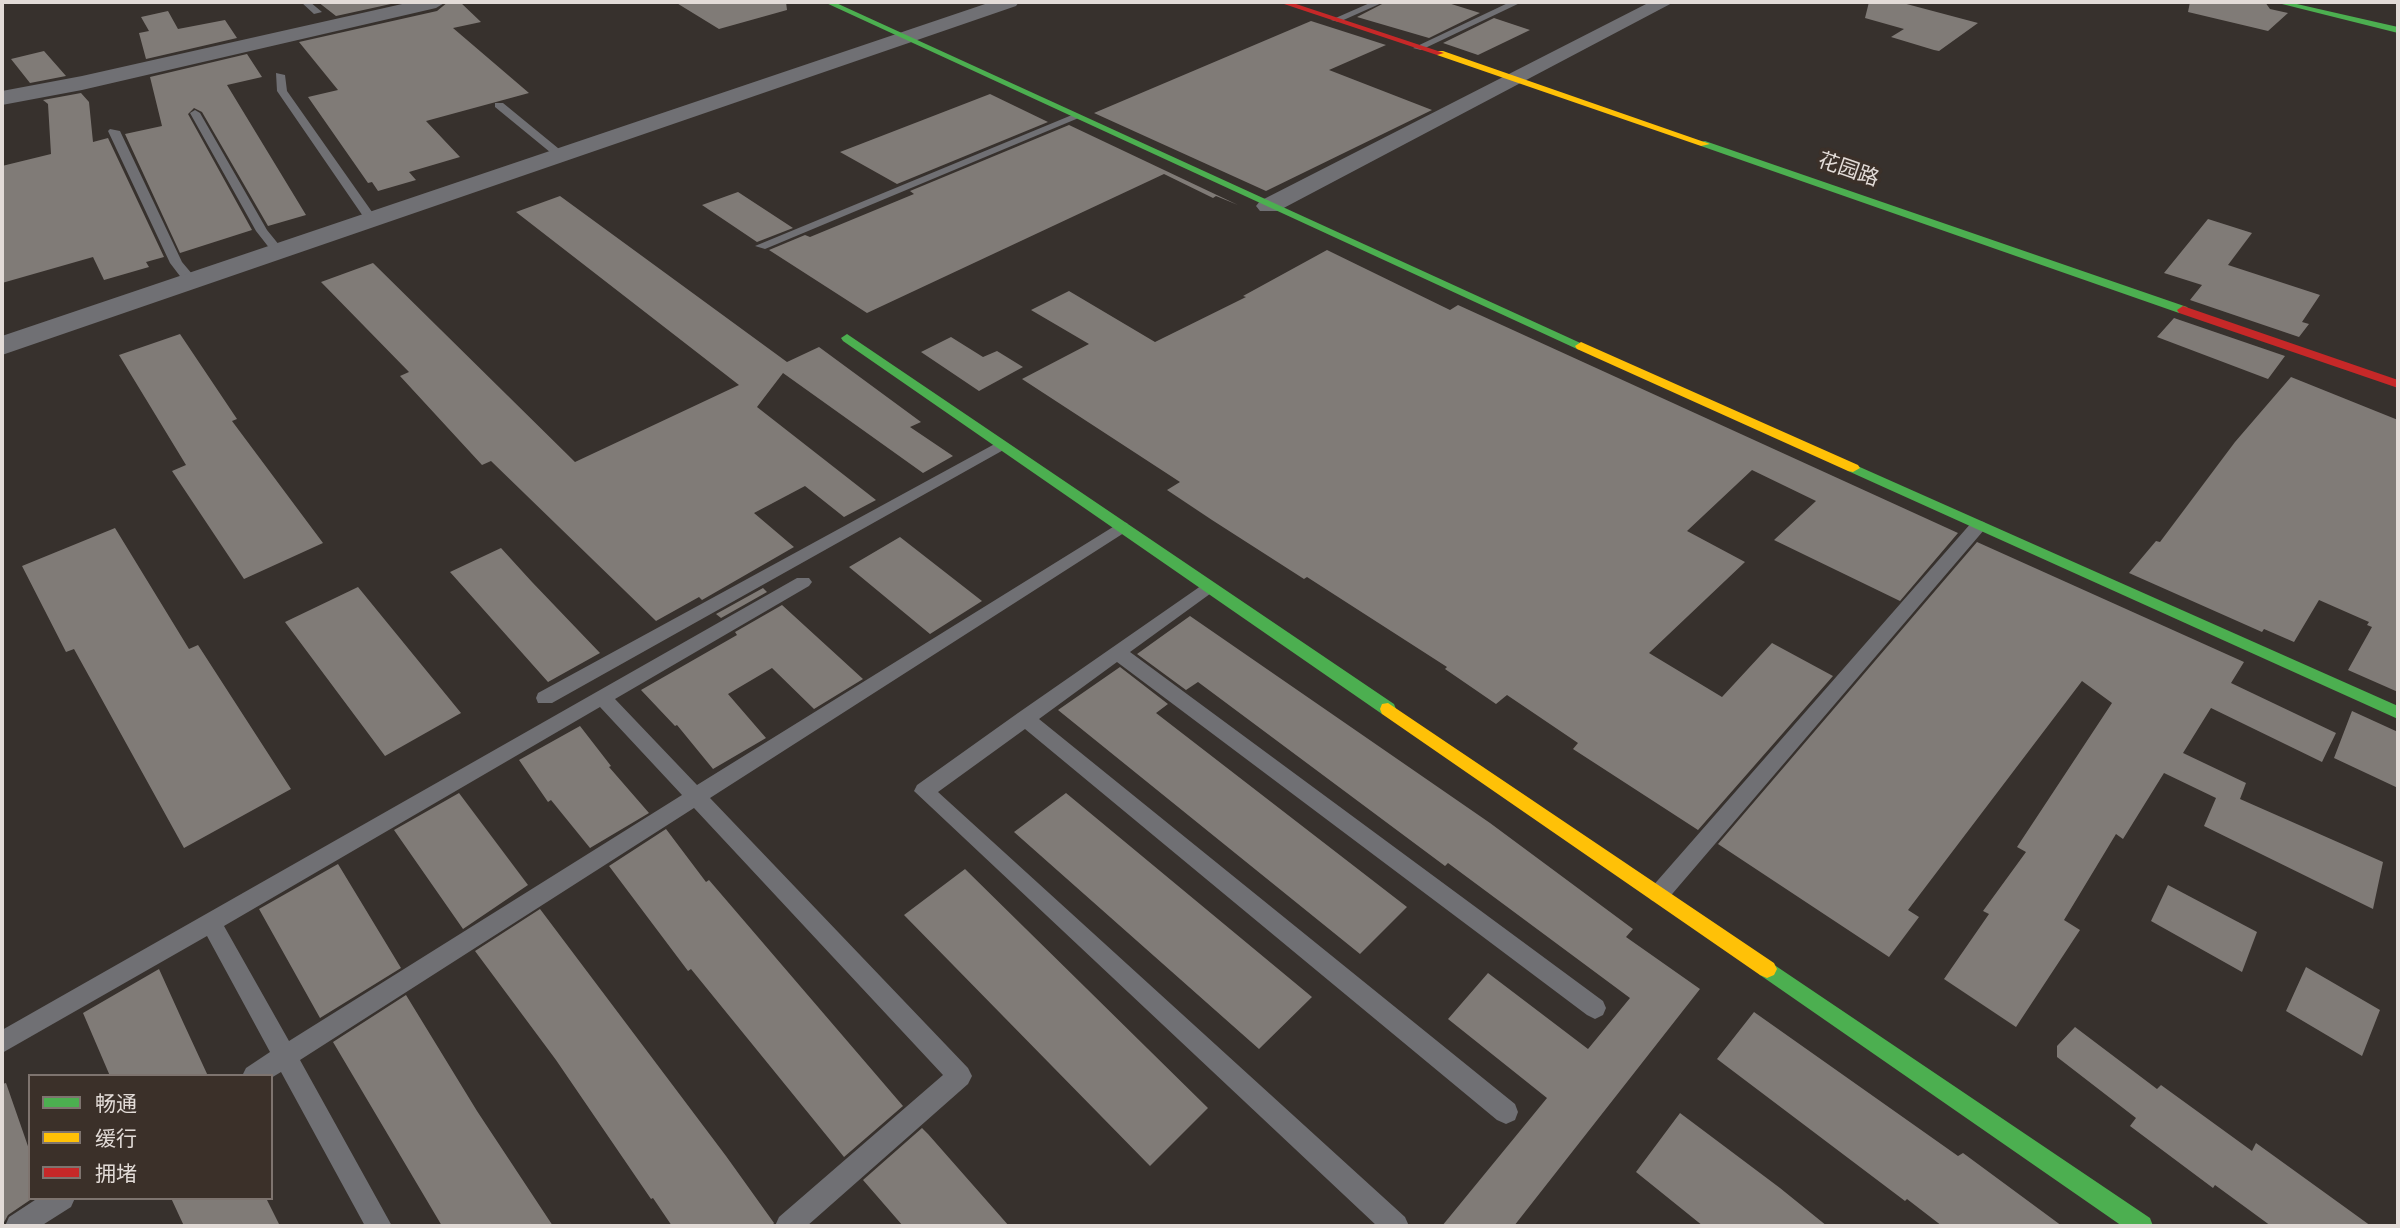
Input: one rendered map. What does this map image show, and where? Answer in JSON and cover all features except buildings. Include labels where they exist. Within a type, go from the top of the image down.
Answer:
[{"type":"street","points":[[2,77],[130,54],[311,7],[362,2]]},
{"type":"street","points":[[2,98],[108,78],[436,2]]},
{"type":"street","points":[[828,2],[1269,206],[2398,713]]},
{"type":"street","points":[[2,346],[1009,2]]},
{"type":"street","name":"花园路","points":[[1282,2],[1516,78],[2398,384]]},
{"type":"street","points":[[1269,206],[1664,2]]},
{"type":"street","points":[[2278,2],[2398,30]]},
{"type":"street","points":[[847,338],[2142,1226]]},
{"type":"lane","points":[[1336,20],[1380,2]]},
{"type":"lane","points":[[1418,48],[1517,2]]},
{"type":"lane","points":[[280,75],[282,90],[371,219]]},
{"type":"lane","points":[[499,105],[559,155]]},
{"type":"lane","points":[[195,113],[262,231],[278,251]]},
{"type":"lane","points":[[761,246],[1076,117]]},
{"type":"lane","points":[[114,131],[176,263],[191,281]]},
{"type":"lane","points":[[545,698],[1002,445]]},
{"type":"lane","points":[[1659,894],[1978,526]]},
{"type":"lane","points":[[257,1074],[1121,527]]},
{"type":"lane","points":[[2,1042],[803,582]]},
{"type":"lane","points":[[1208,586],[924,791],[1396,1226]]},
{"type":"lane","points":[[1117,652],[1595,1008]]},
{"type":"lane","points":[[602,696],[960,1076],[788,1226]]},
{"type":"lane","points":[[1025,718],[1506,1112]]},
{"type":"lane","points":[[210,921],[379,1226]]},
{"type":"lane","points":[[18,1226],[59,1200]]},
{"type":"traffic: fast","points":[[828,2],[1581,346]]},
{"type":"traffic: fast","points":[[2278,2],[2398,30]]},
{"type":"traffic: fast","points":[[1705,144],[2183,310]]},
{"type":"traffic: fast","points":[[847,338],[1388,709]]},
{"type":"traffic: fast","points":[[1853,468],[2398,713]]},
{"type":"traffic: fast","points":[[1767,969],[2142,1226]]},
{"type":"traffic: slow","points":[[1440,53],[1705,144]]},
{"type":"traffic: slow","points":[[1581,346],[1853,468]]},
{"type":"traffic: slow","points":[[1388,709],[1767,969]]},
{"type":"traffic: jam","points":[[1282,2],[1440,53]]},
{"type":"traffic: jam","points":[[2183,310],[2398,384]]}]
